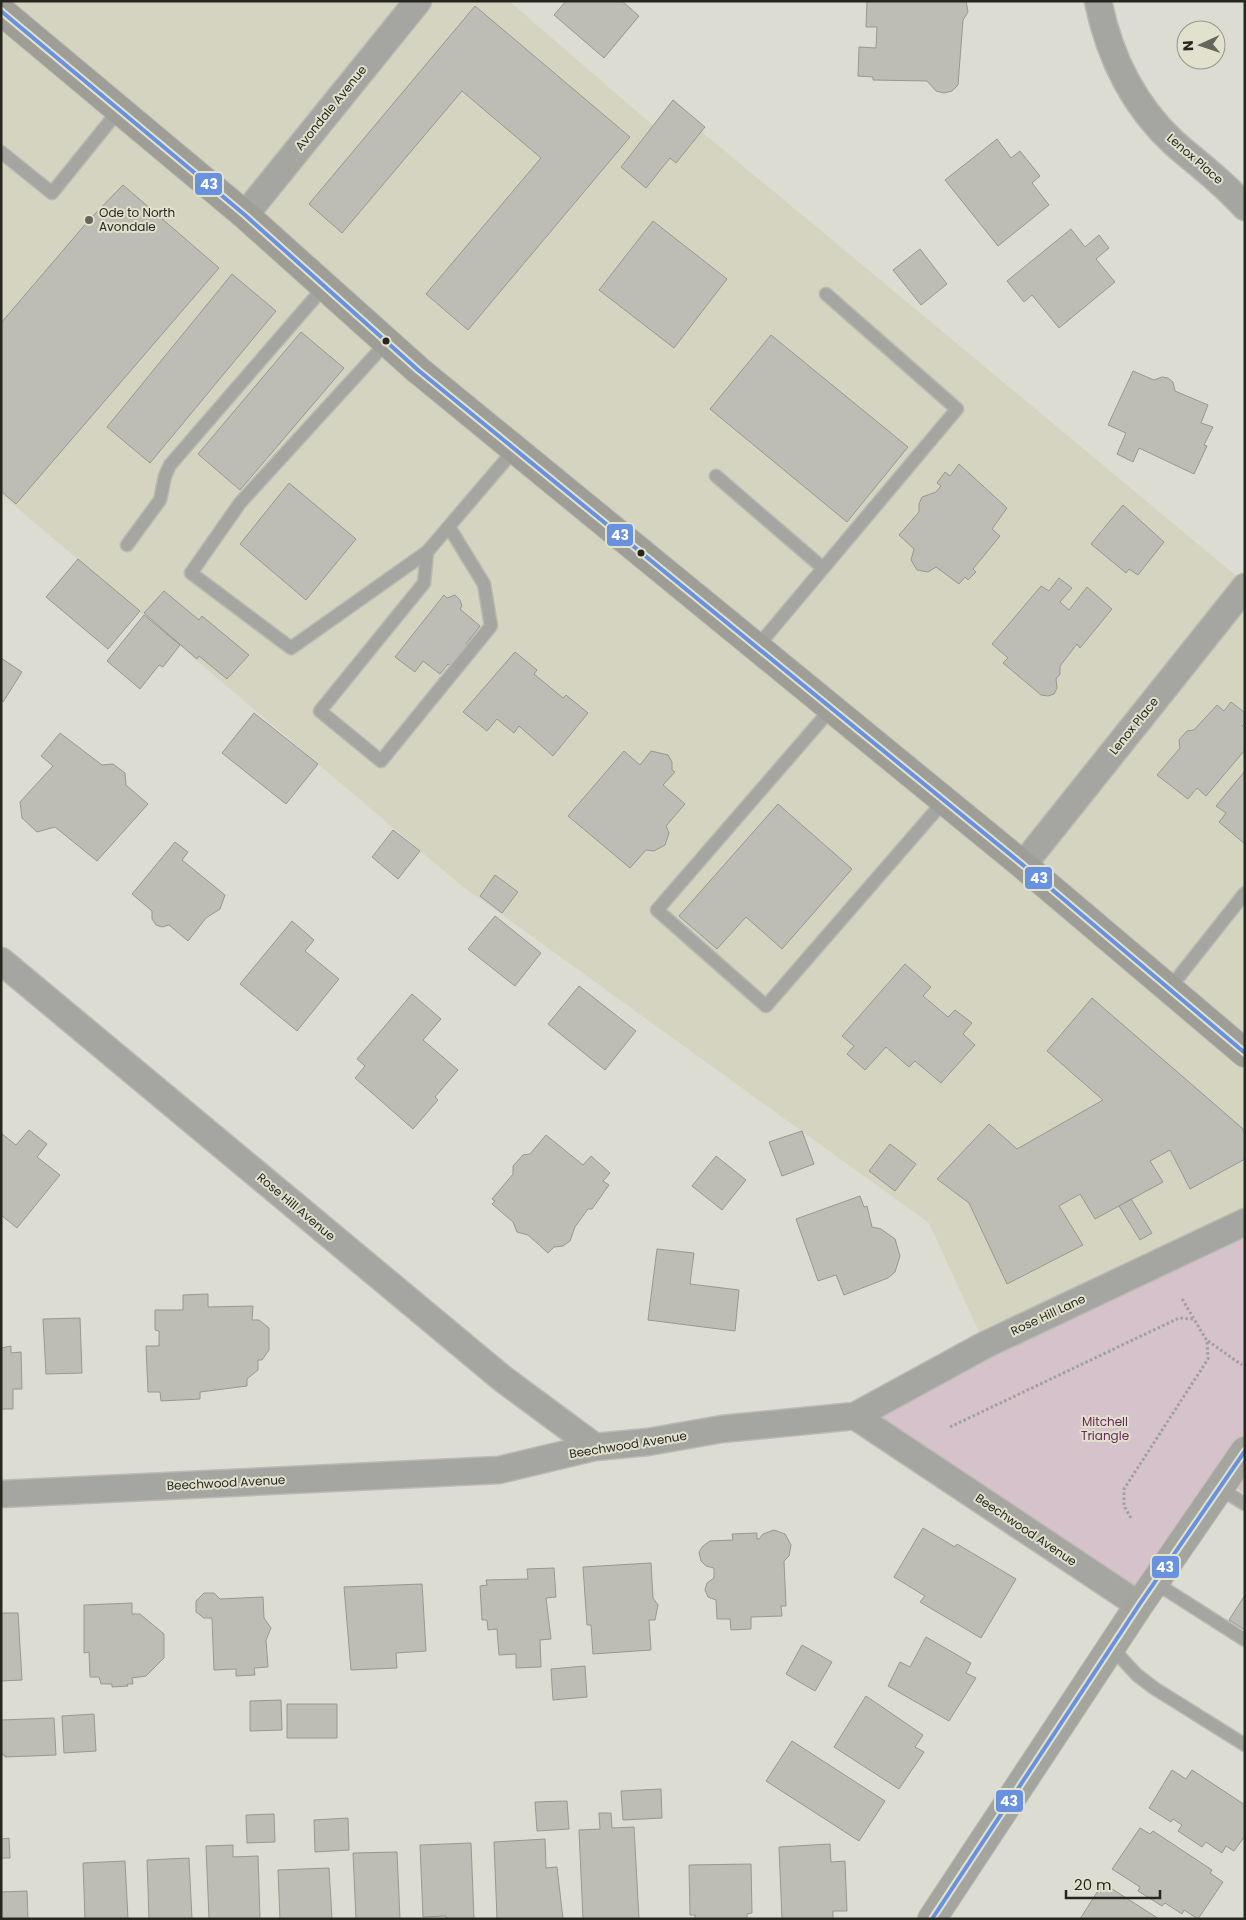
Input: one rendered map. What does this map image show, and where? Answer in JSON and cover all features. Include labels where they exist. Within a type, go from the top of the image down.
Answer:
[{"type":"main road","points":[[1,11],[245,215],[387,342],[514,449],[1023,864],[1245,1054]]},
{"type":"street","name":"Avondale Avenue","points":[[245,215],[418,1]]},
{"type":"street","name":"Lenox Place","points":[[1098,1],[1104,32],[1121,73],[1144,110],[1174,142],[1224,183],[1245,207]]},
{"type":"street","name":"Lenox Place","points":[[1023,864],[1245,587]]},
{"type":"street","name":"Rose Hill Avenue","points":[[1,961],[503,1380],[595,1447]]},
{"type":"street","name":"Rose Hill Lane","points":[[854,1416],[985,1345],[1245,1222]]},
{"type":"street","name":"Beechwood Avenue","points":[[1,1494],[499,1470],[595,1447],[648,1442],[722,1429],[854,1416],[1139,1605]]},
{"type":"street","points":[[932,1919],[1154,1582],[1245,1451]]},
{"type":"lane","points":[[1,152],[52,193],[119,110]]},
{"type":"lane","points":[[127,545],[160,500],[165,476],[170,465],[324,286]]},
{"type":"lane","points":[[757,647],[957,409],[826,294]]},
{"type":"lane","points":[[387,342],[240,503],[191,573],[291,648],[427,552],[514,449]]},
{"type":"lane","points":[[716,476],[823,568]]},
{"type":"lane","points":[[427,552],[424,583],[320,711],[381,761],[491,626],[484,584],[449,527]]},
{"type":"lane","points":[[831,709],[657,910],[766,1006],[944,801]]},
{"type":"lane","points":[[1169,989],[1245,893]]},
{"type":"lane","points":[[1220,1488],[1245,1504]]},
{"type":"lane","points":[[1154,1582],[1245,1640]]},
{"type":"lane","points":[[1111,1647],[1137,1675],[1154,1688],[1245,1745]]},
{"type":"path","points":[[1181,1297],[1207,1340],[1242,1365]]},
{"type":"path","points":[[950,1427],[1179,1318],[1193,1319]]},
{"type":"path","points":[[1132,1518],[1124,1506],[1124,1489],[1208,1359],[1207,1340]]},
{"type":"shaded area","points":[[1,1],[509,1],[656,128],[672,107],[1245,583],[1245,1222],[985,1345],[929,1223],[458,883],[1,494]]},
{"type":"green space","name":"Mitchell Triangle","points":[[1245,1222],[1245,1494],[1225,1480],[1139,1605],[855,1416]]},
{"type":"building","points":[[566,1],[622,1],[639,16],[604,58],[554,15]]},
{"type":"building","points":[[867,1],[966,1],[968,12],[963,20],[958,85],[952,91],[944,93],[936,91],[927,81],[873,80],[873,77],[858,76],[859,47],[876,48],[877,27],[866,27]]},
{"type":"building","points":[[475,6],[630,137],[468,330],[426,294],[541,158],[462,91],[342,233],[309,204]]},
{"type":"building","points":[[673,100],[705,127],[676,163],[670,158],[646,188],[621,167]]},
{"type":"building","points":[[997,139],[1011,158],[1020,151],[1040,176],[1032,183],[1049,205],[998,246],[945,180]]},
{"type":"building","points":[[123,185],[219,268],[16,504],[1,491],[1,323],[89,220]]},
{"type":"building","points":[[653,221],[727,279],[674,348],[599,290]]},
{"type":"building","points":[[1071,229],[1085,247],[1099,235],[1109,248],[1096,259],[1115,282],[1059,328],[1032,295],[1024,302],[1007,281]]},
{"type":"building","points":[[920,249],[947,284],[921,305],[893,270]]},
{"type":"building","points":[[232,274],[276,311],[150,463],[107,427]]},
{"type":"building","points":[[301,332],[344,368],[240,490],[198,454]]},
{"type":"building","points":[[771,335],[908,447],[847,522],[710,409]]},
{"type":"building","points":[[1133,371],[1154,380],[1162,377],[1168,378],[1173,382],[1175,391],[1208,405],[1201,423],[1213,427],[1204,445],[1207,446],[1194,474],[1139,448],[1133,462],[1117,454],[1126,433],[1108,425]]},
{"type":"building","points":[[959,464],[1007,508],[992,529],[1000,536],[973,569],[976,572],[968,580],[965,577],[959,584],[936,567],[928,572],[917,570],[911,560],[914,549],[899,535],[919,512],[919,504],[922,497],[936,492],[941,486],[937,483],[945,472],[950,476]]},
{"type":"building","points":[[289,483],[356,539],[306,600],[240,544]]},
{"type":"building","points":[[1123,505],[1164,542],[1138,575],[1129,569],[1126,573],[1091,544]]},
{"type":"building","points":[[78,559],[140,611],[108,649],[46,597]]},
{"type":"building","points":[[1059,578],[1072,588],[1060,602],[1069,610],[1087,587],[1112,609],[1080,648],[1077,644],[1060,666],[1060,674],[1056,679],[1057,688],[1054,694],[1048,696],[1041,695],[1003,663],[1008,658],[992,644],[1041,586],[1049,591]]},
{"type":"building","points":[[164,591],[199,620],[202,616],[249,655],[227,679],[199,656],[197,659],[144,613]]},
{"type":"building","points":[[444,595],[447,598],[455,595],[460,600],[462,606],[460,609],[480,626],[466,644],[470,647],[453,668],[448,664],[440,674],[423,661],[415,672],[395,657]]},
{"type":"building","points":[[144,615],[180,645],[163,667],[159,665],[140,689],[107,661]]},
{"type":"building","points":[[515,652],[537,670],[534,674],[563,698],[566,695],[588,713],[553,756],[519,726],[514,733],[497,719],[487,731],[463,712]]},
{"type":"building","points":[[1,658],[22,672],[3,702],[1,700]]},
{"type":"building","points":[[1231,702],[1245,713],[1245,723],[1242,726],[1245,728],[1245,750],[1206,796],[1197,788],[1188,799],[1157,775],[1180,748],[1179,740],[1187,731],[1194,730],[1217,705],[1224,711]]},
{"type":"building","points":[[254,713],[318,764],[286,804],[222,753]]},
{"type":"building","points":[[60,733],[102,765],[113,764],[125,773],[126,785],[148,804],[97,861],[55,827],[37,832],[22,818],[20,802],[53,766],[41,756]]},
{"type":"building","points":[[624,751],[640,765],[651,751],[668,755],[672,762],[672,770],[675,772],[663,785],[685,804],[666,826],[669,833],[665,845],[654,851],[646,850],[630,868],[568,816]]},
{"type":"building","points":[[1245,771],[1245,844],[1219,822],[1226,813],[1216,806]]},
{"type":"building","points":[[778,804],[852,869],[782,949],[746,917],[717,949],[679,916]]},
{"type":"building","points":[[393,830],[420,851],[398,879],[372,857]]},
{"type":"building","points":[[175,842],[188,852],[182,860],[225,895],[220,909],[206,918],[188,941],[169,925],[162,927],[156,925],[152,919],[152,911],[132,894]]},
{"type":"building","points":[[495,875],[518,892],[502,913],[480,896]]},
{"type":"building","points":[[495,916],[541,953],[515,986],[468,949]]},
{"type":"building","points":[[292,921],[314,940],[305,951],[339,979],[297,1031],[240,984]]},
{"type":"building","points":[[905,964],[931,987],[923,996],[948,1017],[955,1010],[972,1023],[963,1034],[975,1045],[941,1083],[915,1061],[909,1067],[886,1047],[865,1070],[847,1054],[854,1046],[842,1036]]},
{"type":"building","points":[[579,986],[636,1031],[605,1070],[548,1024]]},
{"type":"building","points":[[412,994],[441,1019],[423,1040],[458,1070],[435,1097],[438,1100],[413,1129],[355,1078],[365,1066],[357,1059]]},
{"type":"building","points":[[1092,998],[1242,1128],[1245,1134],[1245,1159],[1190,1189],[1170,1150],[1150,1161],[1163,1182],[1095,1219],[1080,1194],[1059,1206],[1083,1245],[1007,1284],[969,1203],[937,1179],[989,1124],[1017,1149],[1103,1100],[1047,1051]]},
{"type":"building","points":[[29,1130],[47,1144],[37,1157],[60,1175],[17,1228],[1,1215],[1,1133],[16,1145]]},
{"type":"building","points":[[802,1131],[814,1164],[782,1176],[769,1142]]},
{"type":"building","points":[[546,1135],[583,1165],[591,1156],[610,1173],[603,1181],[609,1185],[592,1209],[588,1209],[575,1227],[570,1241],[563,1246],[554,1247],[548,1253],[528,1235],[517,1232],[513,1222],[492,1204],[495,1201],[492,1199],[513,1174],[513,1166],[523,1155],[530,1154]]},
{"type":"building","points":[[890,1144],[916,1164],[895,1191],[869,1171]]},
{"type":"building","points":[[716,1156],[746,1180],[722,1210],[692,1186]]},
{"type":"building","points":[[860,1196],[864,1207],[867,1206],[872,1227],[881,1229],[895,1239],[900,1256],[895,1272],[888,1278],[844,1295],[836,1275],[818,1281],[796,1219]]},
{"type":"building","points":[[1131,1199],[1152,1233],[1140,1240],[1119,1206]]},
{"type":"building","points":[[657,1249],[694,1253],[690,1284],[739,1290],[735,1331],[648,1320]]},
{"type":"building","points":[[208,1294],[208,1307],[253,1306],[252,1320],[259,1320],[269,1328],[269,1350],[262,1360],[258,1360],[258,1370],[247,1379],[247,1386],[200,1392],[200,1399],[161,1401],[160,1392],[148,1392],[146,1346],[159,1346],[159,1331],[155,1330],[155,1310],[183,1310],[183,1295]]},
{"type":"building","points":[[80,1318],[82,1373],[46,1374],[43,1319]]},
{"type":"building","points":[[11,1346],[11,1353],[21,1352],[22,1389],[13,1389],[13,1409],[1,1409],[1,1348]]},
{"type":"building","points":[[923,1528],[955,1547],[957,1544],[1016,1579],[981,1638],[920,1602],[925,1596],[894,1577]]},
{"type":"building","points":[[774,1530],[785,1534],[791,1545],[789,1556],[784,1561],[786,1606],[781,1606],[782,1616],[751,1617],[751,1629],[731,1630],[730,1619],[717,1619],[716,1600],[708,1597],[705,1590],[707,1583],[714,1578],[714,1568],[706,1566],[701,1561],[699,1552],[710,1541],[733,1540],[732,1534],[757,1533],[757,1539],[759,1539],[763,1534]]},
{"type":"building","points":[[651,1563],[653,1598],[658,1605],[655,1620],[649,1620],[651,1650],[593,1654],[591,1625],[587,1625],[583,1567]]},
{"type":"building","points":[[554,1568],[556,1597],[546,1598],[551,1639],[540,1640],[541,1667],[516,1668],[516,1654],[499,1655],[497,1629],[488,1630],[487,1620],[482,1620],[480,1586],[487,1585],[486,1580],[528,1579],[527,1569]]},
{"type":"building","points":[[422,1584],[426,1651],[396,1653],[397,1668],[351,1670],[344,1587]]},
{"type":"building","points":[[204,1593],[214,1593],[220,1599],[263,1597],[264,1618],[271,1628],[266,1640],[268,1667],[254,1668],[255,1675],[236,1676],[236,1669],[214,1670],[212,1618],[204,1618],[196,1612],[196,1601]]},
{"type":"building","points":[[1245,1595],[1245,1630],[1229,1620]]},
{"type":"building","points":[[132,1603],[132,1614],[140,1614],[164,1634],[164,1658],[146,1676],[132,1678],[133,1684],[112,1687],[112,1684],[101,1684],[99,1677],[90,1677],[89,1652],[84,1653],[84,1605]]},
{"type":"building","points":[[1,1613],[18,1613],[22,1680],[1,1681]]},
{"type":"building","points":[[926,1637],[971,1663],[966,1673],[976,1678],[949,1721],[888,1686],[900,1662],[910,1667]]},
{"type":"building","points":[[802,1645],[832,1662],[815,1691],[786,1674]]},
{"type":"building","points":[[585,1666],[587,1697],[553,1700],[551,1669]]},
{"type":"building","points":[[866,1696],[923,1735],[915,1747],[924,1752],[899,1789],[834,1747]]},
{"type":"building","points":[[281,1700],[282,1730],[250,1731],[250,1701]]},
{"type":"building","points":[[287,1704],[337,1704],[337,1738],[287,1738]]},
{"type":"building","points":[[94,1714],[96,1751],[64,1753],[62,1716]]},
{"type":"building","points":[[54,1718],[56,1755],[5,1757],[5,1755],[1,1755],[1,1720]]},
{"type":"building","points":[[792,1741],[885,1801],[859,1841],[766,1781]]},
{"type":"building","points":[[1172,1770],[1186,1779],[1192,1770],[1245,1805],[1245,1836],[1234,1851],[1226,1846],[1222,1853],[1206,1842],[1202,1847],[1178,1831],[1182,1825],[1173,1819],[1171,1822],[1149,1808]]},
{"type":"building","points":[[661,1789],[662,1818],[623,1820],[621,1791]]},
{"type":"building","points":[[567,1801],[569,1829],[537,1831],[535,1802]]},
{"type":"building","points":[[599,1813],[611,1813],[612,1828],[634,1827],[639,1919],[583,1919],[579,1830],[600,1829]]},
{"type":"building","points":[[274,1814],[275,1842],[247,1843],[246,1815]]},
{"type":"building","points":[[348,1818],[349,1850],[315,1852],[314,1820]]},
{"type":"building","points":[[1140,1828],[1150,1834],[1153,1831],[1212,1870],[1210,1873],[1223,1882],[1198,1919],[1184,1910],[1182,1914],[1165,1903],[1162,1906],[1138,1891],[1140,1887],[1112,1869]]},
{"type":"building","points":[[9,1838],[10,1858],[1,1858],[1,1839]]},
{"type":"building","points":[[545,1839],[546,1868],[557,1867],[563,1919],[497,1919],[494,1842]]},
{"type":"building","points":[[471,1843],[474,1919],[446,1919],[446,1916],[423,1917],[420,1845]]},
{"type":"building","points":[[830,1844],[831,1862],[845,1861],[847,1911],[833,1911],[833,1919],[782,1919],[779,1847]]},
{"type":"building","points":[[233,1845],[233,1857],[258,1856],[260,1919],[209,1919],[206,1846]]},
{"type":"building","points":[[397,1852],[400,1919],[356,1919],[353,1853]]},
{"type":"building","points":[[189,1858],[192,1919],[149,1919],[147,1860]]},
{"type":"building","points":[[125,1861],[128,1919],[85,1919],[83,1863]]},
{"type":"building","points":[[751,1864],[752,1913],[747,1914],[747,1919],[695,1919],[695,1915],[690,1915],[689,1865]]},
{"type":"building","points":[[329,1868],[332,1919],[280,1919],[278,1870]]},
{"type":"building","points":[[1103,1883],[1159,1919],[1080,1919]]},
{"type":"building","points":[[27,1891],[28,1919],[1,1919],[1,1892]]},
{"type":"transit line","name":"43","points":[[1,11],[245,215],[418,370],[1023,865],[1245,1053]]},
{"type":"transit line","name":"43","points":[[932,1919],[1139,1605],[1245,1451]]},
{"type":"place","name":"Ode to North Avondale","points":[[89,220]]}]
